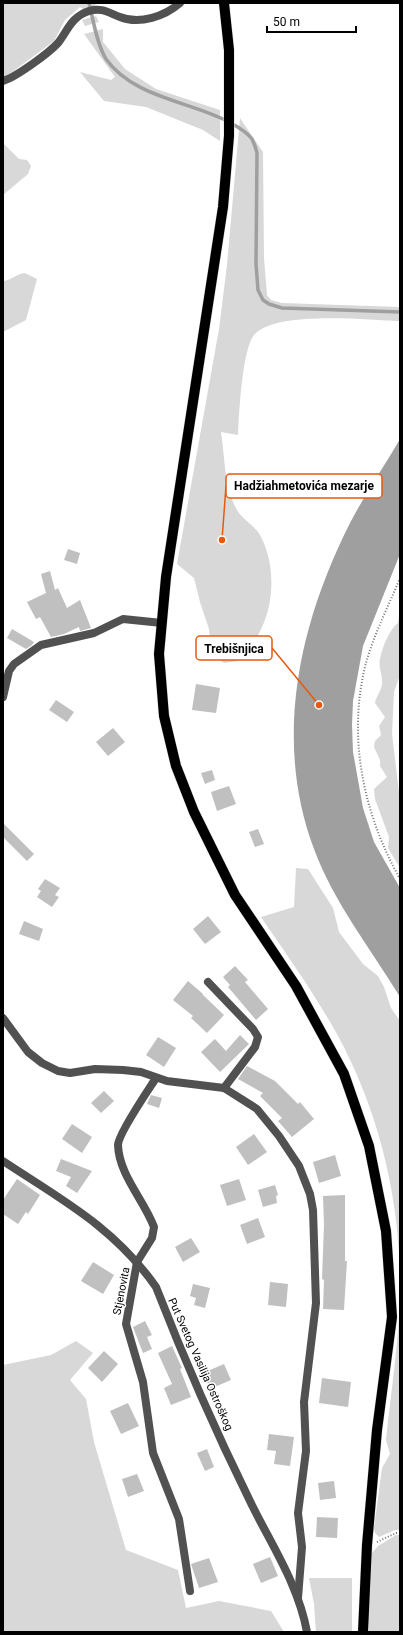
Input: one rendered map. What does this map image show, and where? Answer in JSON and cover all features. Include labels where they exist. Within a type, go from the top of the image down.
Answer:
[{"type":"main road","points":[[224,3],[229,50],[229,132],[223,206],[166,577],[159,654],[164,716],[176,766],[194,812],[235,895],[296,986],[344,1074],[369,1146],[386,1231],[392,1317],[377,1430],[366,1545],[363,1632]]},
{"type":"street","points":[[3,81],[15,76],[50,50],[58,43],[71,22],[78,16],[88,11],[100,9],[122,18],[144,19],[168,12],[180,3]]},
{"type":"street","points":[[3,697],[9,671],[14,664],[41,645],[94,633],[123,619],[162,623]]},
{"type":"street","points":[[208,982],[258,1037],[255,1047],[224,1088]]},
{"type":"street","points":[[3,1018],[28,1052],[42,1063],[58,1071],[70,1073],[95,1069],[123,1070],[141,1072],[167,1081],[224,1088],[257,1109],[290,1151],[306,1180],[313,1210],[316,1303],[304,1402],[306,1450],[298,1513],[302,1547],[298,1598]]},
{"type":"street","name":"Stjenovita","points":[[156,1078],[118,1144],[122,1163],[154,1227],[152,1238],[138,1262],[126,1324],[143,1382],[153,1453],[179,1519],[190,1591]]},
{"type":"street","name":"Put Svetog Vasilija Ostroškog","points":[[3,1161],[63,1198],[93,1220],[138,1262],[156,1288],[249,1500],[281,1559],[303,1609],[307,1632]]},
{"type":"path","points":[[400,578],[367,662],[357,717],[357,741],[360,769],[378,837],[400,879]]},
{"type":"path","points":[[366,1545],[376,1543],[396,1533],[400,1533]]},
{"type":"shaded area","points":[[3,3],[97,3],[92,9],[86,11],[80,7],[65,20],[54,41],[4,78]]},
{"type":"shaded area","points":[[96,16],[99,22],[85,26],[82,20]]},
{"type":"shaded area","points":[[103,29],[103,42],[125,69],[156,89],[220,110],[220,141],[203,130],[146,107],[104,101],[80,72],[111,80],[115,77],[84,34]]},
{"type":"shaded area","points":[[240,118],[263,152],[264,258],[267,295],[271,300],[282,303],[400,307],[400,321],[345,318],[301,319],[281,322],[265,327],[254,335],[250,343],[244,368],[238,435],[221,432],[227,482],[233,501],[239,514],[258,531],[269,559],[271,572],[270,598],[264,624],[254,642],[237,661],[224,663],[214,656],[211,649],[209,629],[194,578],[177,564],[219,329],[227,265]]},
{"type":"shaded area","points":[[3,143],[19,159],[27,160],[31,166],[28,174],[3,195]]},
{"type":"shaded area","points":[[25,273],[37,279],[26,320],[3,332],[3,281]]},
{"type":"shaded area","points":[[400,439],[400,554],[363,646],[353,701],[352,725],[353,752],[363,808],[374,842],[400,888],[400,997],[342,907],[322,869],[314,849],[302,808],[295,766],[294,725],[298,683],[305,642],[317,601],[332,562],[350,523]]},
{"type":"shaded area","points":[[400,610],[400,675],[394,692],[392,734],[400,801],[400,868],[388,848],[389,837],[375,799],[374,789],[387,777],[380,766],[380,760],[374,747],[375,741],[381,735],[379,726],[385,717],[375,703],[382,684],[380,659],[386,640],[398,623]]},
{"type":"shaded area","points":[[296,868],[308,869],[333,908],[339,932],[363,964],[378,976],[384,987],[391,1008],[400,1021],[400,1293],[397,1225],[392,1192],[385,1159],[365,1095],[337,1034],[300,974],[261,917],[294,907]]},
{"type":"shaded area","points":[[400,1293],[400,1530],[395,1530],[379,1537],[375,1533],[374,1528],[382,1468],[390,1454],[386,1440],[396,1348]]},
{"type":"shaded area","points":[[76,1341],[93,1353],[70,1380],[86,1399],[94,1442],[126,1550],[178,1570],[186,1608],[219,1601],[271,1611],[284,1632],[3,1632],[3,1365],[51,1355]]},
{"type":"shaded area","points":[[396,1535],[400,1535],[400,1632],[369,1632],[369,1595],[372,1553],[378,1546]]},
{"type":"shaded area","points":[[309,1578],[352,1578],[352,1632],[316,1632],[314,1604]]},
{"type":"building","points":[[68,549],[80,553],[77,564],[64,560]]},
{"type":"building","points":[[50,571],[55,590],[58,588],[67,608],[80,600],[91,628],[80,631],[79,627],[64,634],[51,637],[40,617],[36,619],[27,602],[46,593],[41,574]]},
{"type":"building","points":[[12,629],[34,642],[32,645],[26,649],[7,638]]},
{"type":"building","points":[[196,684],[220,688],[216,713],[192,710]]},
{"type":"building","points":[[56,700],[74,712],[67,722],[49,710]]},
{"type":"building","points":[[113,728],[125,742],[108,756],[96,742]]},
{"type":"building","points":[[212,770],[215,780],[205,784],[201,773]]},
{"type":"building","points":[[229,786],[236,804],[217,811],[211,792]]},
{"type":"building","points":[[3,823],[34,854],[27,861],[3,837]]},
{"type":"building","points":[[258,829],[264,844],[255,847],[249,832]]},
{"type":"building","points":[[45,879],[60,888],[55,895],[59,897],[52,907],[37,897],[41,891],[38,889]]},
{"type":"building","points":[[208,916],[221,932],[205,944],[193,929]]},
{"type":"building","points":[[24,921],[43,929],[39,941],[19,934]]},
{"type":"building","points":[[235,966],[248,980],[245,982],[268,1009],[256,1020],[228,987],[230,985],[223,977]]},
{"type":"building","points":[[188,981],[224,1015],[207,1033],[191,1018],[193,1016],[173,1000]]},
{"type":"building","points":[[240,1035],[249,1044],[220,1072],[201,1052],[215,1039],[226,1051]]},
{"type":"building","points":[[158,1037],[176,1048],[164,1067],[146,1055]]},
{"type":"building","points":[[247,1066],[275,1081],[298,1104],[300,1102],[314,1119],[292,1137],[278,1121],[282,1118],[260,1096],[263,1093],[238,1079]]},
{"type":"building","points":[[104,1091],[114,1101],[101,1113],[91,1103]]},
{"type":"building","points":[[151,1095],[162,1098],[159,1108],[147,1104]]},
{"type":"building","points":[[72,1124],[92,1137],[82,1153],[62,1139]]},
{"type":"building","points":[[254,1134],[267,1152],[248,1165],[236,1147]]},
{"type":"building","points":[[335,1155],[341,1176],[319,1183],[313,1162]]},
{"type":"building","points":[[61,1159],[92,1171],[77,1193],[66,1186],[71,1177],[56,1171]]},
{"type":"building","points":[[17,1179],[40,1195],[28,1214],[26,1212],[18,1224],[3,1214],[3,1200]]},
{"type":"building","points":[[239,1179],[246,1200],[227,1206],[220,1185]]},
{"type":"building","points":[[275,1185],[278,1195],[276,1196],[277,1203],[263,1207],[258,1190]]},
{"type":"building","points":[[345,1195],[345,1261],[347,1261],[344,1310],[323,1309],[323,1196]]},
{"type":"building","points":[[258,1218],[265,1237],[247,1244],[240,1225]]},
{"type":"building","points":[[191,1238],[200,1252],[183,1262],[175,1247]]},
{"type":"building","points":[[93,1262],[114,1275],[103,1294],[81,1281]]},
{"type":"building","points":[[270,1282],[288,1284],[286,1307],[268,1305]]},
{"type":"building","points":[[193,1284],[210,1288],[205,1308],[194,1305],[196,1298],[190,1296]]},
{"type":"building","points":[[145,1321],[152,1335],[147,1337],[152,1349],[143,1353],[133,1327]]},
{"type":"building","points":[[172,1346],[182,1368],[180,1369],[191,1397],[171,1405],[164,1388],[172,1384],[158,1353]]},
{"type":"building","points":[[104,1351],[118,1364],[102,1382],[88,1368]]},
{"type":"building","points":[[224,1364],[231,1380],[210,1389],[203,1373]]},
{"type":"building","points":[[322,1378],[351,1382],[348,1407],[319,1403]]},
{"type":"building","points":[[128,1403],[139,1426],[121,1434],[110,1411]]},
{"type":"building","points":[[269,1434],[294,1437],[290,1466],[274,1464],[276,1451],[267,1450]]},
{"type":"building","points":[[207,1449],[214,1467],[205,1471],[197,1453]]},
{"type":"building","points":[[137,1474],[144,1491],[128,1497],[122,1479]]},
{"type":"building","points":[[334,1481],[336,1498],[320,1500],[318,1483]]},
{"type":"building","points":[[317,1517],[338,1518],[337,1538],[316,1537]]},
{"type":"building","points":[[270,1557],[278,1576],[261,1583],[253,1564]]},
{"type":"building","points":[[209,1558],[218,1582],[199,1588],[191,1564]]},
{"type":"waterway","points":[[89,3],[100,47],[106,59],[117,72],[146,90],[227,121],[243,131],[252,139],[257,153],[256,264],[258,290],[263,300],[269,304],[282,308],[400,312]]},
{"type":"place","name":"Hadžiahmetovića mezarje","points":[[222,540]]},
{"type":"place","name":"Trebišnjica","points":[[319,705]]}]
